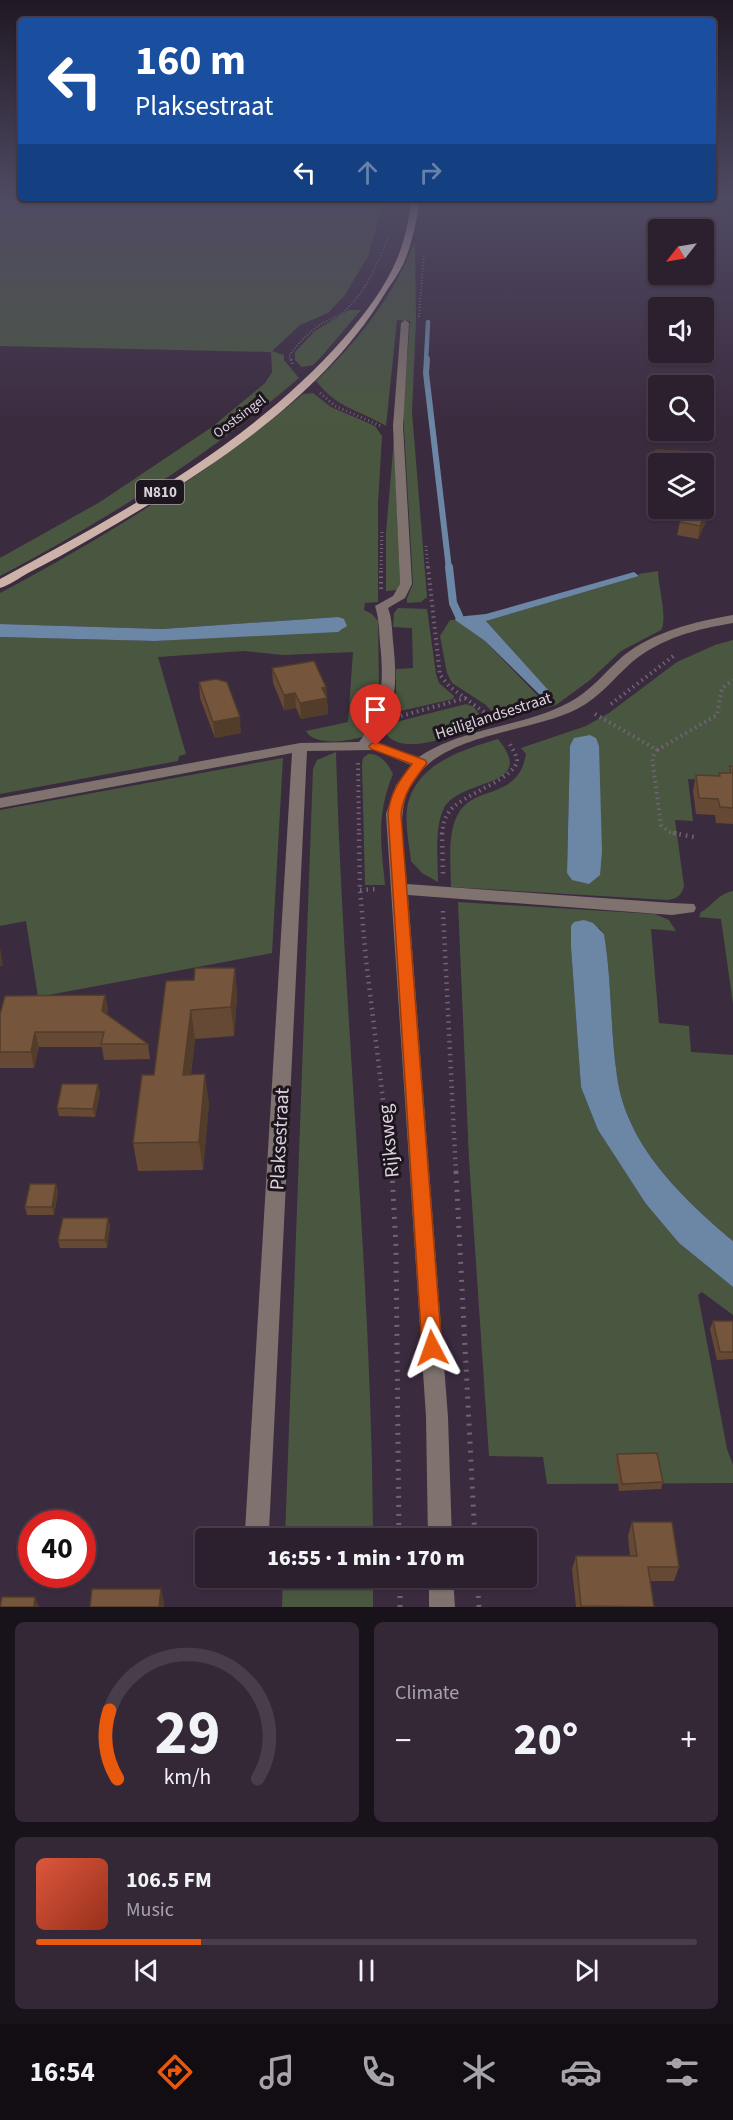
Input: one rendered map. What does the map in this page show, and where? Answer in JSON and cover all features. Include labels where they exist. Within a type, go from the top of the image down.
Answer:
[{"type":"main road","name":"Oostsingel","points":[[0,584],[150,499],[246,431],[306,381],[344,343],[382,293],[394,273]]},
{"type":"street","points":[[364,746],[375,735],[387,710],[388,678],[384,614],[381,606],[397,600],[405,591],[406,584],[398,426],[405,323]]},
{"type":"street","name":"Heiliglandsestraat","points":[[420,763],[444,747],[461,740],[557,714],[587,697],[640,649],[687,629],[733,619]]},
{"type":"street","points":[[0,803],[300,747],[376,746],[420,763]]},
{"type":"street","name":"Plaksestraat","points":[[257,1528],[300,747]]},
{"type":"street","name":"Rijksweg","points":[[420,763],[403,785],[396,800],[394,814],[437,1417],[440,1528]]},
{"type":"street","points":[[401,889],[672,909],[688,908]]},
{"type":"street","points":[[441,1588],[442,1607]]},
{"type":"path","points":[[293,365],[289,356],[304,338],[320,325],[341,314],[354,300],[370,273]]},
{"type":"path","points":[[419,321],[422,273]]},
{"type":"path","points":[[319,392],[335,406],[377,424],[386,432]]},
{"type":"path","points":[[381,606],[382,529]]},
{"type":"path","points":[[383,721],[467,698],[446,685],[440,675],[425,535]]},
{"type":"path","points":[[694,837],[670,832],[661,825],[652,758],[657,750],[717,715],[722,688],[733,680]]},
{"type":"path","points":[[595,714],[657,750]]},
{"type":"path","name":"Rijksweg","points":[[364,746],[360,753],[357,783],[360,890],[370,994],[392,1170],[396,1247],[399,1528]]},
{"type":"path","points":[[474,1528],[442,893],[444,821],[448,812],[464,796],[502,779],[513,771],[517,764],[511,746]]},
{"type":"path","points":[[399,1588],[400,1607]]},
{"type":"path","points":[[478,1588],[479,1607]]},
{"type":"green space","points":[[0,273],[358,273],[345,295],[328,313],[300,325],[272,351],[284,355],[284,360],[299,378],[192,461],[155,486],[78,533],[0,576],[0,558],[100,502],[212,427],[265,383],[272,372],[271,352],[0,346]]},
{"type":"green space","points":[[400,273],[415,273],[412,412],[427,597],[421,602],[407,603],[413,584],[403,411],[410,321],[397,320],[386,426],[341,404],[324,391],[316,381],[347,350],[373,317]]},
{"type":"green space","points":[[349,310],[361,310],[313,365],[302,367],[295,360],[295,352],[315,331]]},
{"type":"green space","points":[[313,393],[331,407],[375,426],[382,436],[378,503],[378,602],[365,603],[364,610],[378,621],[379,686],[377,716],[365,736],[351,740],[325,741],[311,736],[306,731],[348,722],[353,652],[283,655],[244,651],[158,657],[186,754],[179,756],[178,761],[0,794],[0,637],[156,641],[343,630],[338,617],[162,629],[0,624],[0,593],[156,502],[231,450],[303,394]]},
{"type":"green space","points":[[394,439],[400,584],[398,590],[386,591],[386,533]]},
{"type":"green space","points":[[658,571],[663,610],[661,630],[621,651],[590,680],[556,705],[500,720],[486,705],[452,683],[447,673],[440,636],[450,620],[455,620],[485,641],[538,696],[547,695],[548,691],[486,621],[639,576],[639,574]]},
{"type":"green space","points":[[398,608],[427,609],[436,674],[439,683],[454,696],[453,699],[396,712],[396,669],[413,668],[412,628],[393,627],[394,613]]},
{"type":"green space","points":[[733,640],[733,782],[688,779],[693,821],[675,820],[684,886],[679,896],[668,900],[451,887],[451,841],[457,816],[473,799],[505,786],[514,779],[521,769],[526,754],[521,748],[586,726],[609,713],[677,662],[715,645]],"holes":[[[570,746],[572,880],[567,872]]]},
{"type":"green space","points":[[466,704],[474,707],[486,724],[449,737],[420,743],[407,744],[387,735],[392,723]]},
{"type":"green space","points":[[498,739],[508,755],[509,767],[503,775],[465,791],[453,798],[444,808],[438,834],[438,882],[422,873],[411,861],[407,809],[411,794],[429,770],[442,761],[470,748]]},
{"type":"green space","points":[[336,752],[368,1342],[373,1528],[285,1528],[313,769],[317,760]]},
{"type":"green space","points":[[368,754],[380,757],[393,774],[384,803],[381,829],[385,885],[365,885],[362,764],[363,758]]},
{"type":"green space","points":[[283,758],[272,953],[38,997],[26,921],[0,926],[0,810]]},
{"type":"green space","points":[[733,891],[733,1004],[721,919],[699,917],[701,912],[719,898]]},
{"type":"green space","points":[[458,902],[655,914],[669,920],[676,931],[651,929],[659,1023],[689,1026],[691,1052],[733,1055],[733,1241],[676,1188],[644,1147],[632,1125],[622,1101],[617,1076],[604,934],[599,928],[571,926],[581,1087],[598,1130],[646,1204],[679,1243],[733,1287],[733,1315],[702,1292],[698,1295],[727,1449],[733,1465],[733,1483],[547,1484],[543,1457],[489,1456],[469,1159]]},
{"type":"green space","points":[[283,1588],[373,1588],[373,1607],[282,1607]]},
{"type":"water","points":[[634,572],[639,576],[486,621],[549,691],[542,697],[485,641],[455,620],[456,617],[486,614]]},
{"type":"water","points":[[338,617],[344,619],[347,626],[338,632],[155,641],[0,637],[0,624],[162,629]]},
{"type":"water","points":[[590,735],[596,738],[599,746],[602,851],[600,875],[589,884],[572,880],[567,873],[570,746],[574,738]]},
{"type":"water","points":[[584,920],[593,923],[604,934],[613,1041],[622,1101],[644,1147],[659,1168],[695,1207],[733,1241],[733,1287],[679,1243],[646,1204],[598,1130],[581,1087],[571,947],[571,926],[574,922]]},
{"type":"building","points":[[656,450],[695,453],[657,453]]},
{"type":"building","points":[[681,519],[703,519],[700,526],[680,522]]},
{"type":"building","points":[[314,661],[326,687],[322,688],[327,698],[300,703],[295,693],[284,695],[272,668]]},
{"type":"building","points":[[216,679],[227,682],[240,717],[213,722],[199,682]]},
{"type":"building","points":[[730,766],[733,766],[733,808],[720,807],[718,799],[699,798],[696,775],[720,776],[719,773],[731,773]]},
{"type":"building","points":[[195,968],[235,968],[231,1007],[191,1010],[183,1075],[205,1074],[199,1142],[133,1143],[142,1075],[154,1075],[166,981],[194,980]]},
{"type":"building","points":[[105,995],[102,1011],[148,1044],[101,1044],[104,1032],[35,1032],[31,1052],[0,1052],[0,1014],[5,996]]},
{"type":"building","points":[[62,1084],[98,1084],[93,1109],[57,1108]]},
{"type":"building","points":[[30,1184],[56,1184],[52,1207],[25,1207]]},
{"type":"building","points":[[63,1218],[108,1218],[105,1240],[58,1240]]},
{"type":"building","points":[[713,1321],[733,1321],[733,1352],[720,1352]]},
{"type":"building","points":[[657,1453],[663,1482],[622,1484],[617,1454]]},
{"type":"building","points":[[632,1522],[672,1522],[679,1567],[648,1567],[654,1607],[581,1606],[576,1556],[637,1556]]},
{"type":"building","points":[[92,1589],[161,1589],[159,1607],[90,1607]]},
{"type":"building","points":[[2,1597],[35,1597],[34,1607],[0,1607]]},
{"type":"waterway","points":[[426,361],[428,322]]},
{"type":"waterway","points":[[427,359],[426,373],[449,569]]},
{"type":"waterway","points":[[449,567],[453,603],[459,616]]},
{"type":"route","points":[[376,746],[420,763],[403,785],[396,800],[394,814],[432,1348]]}]
